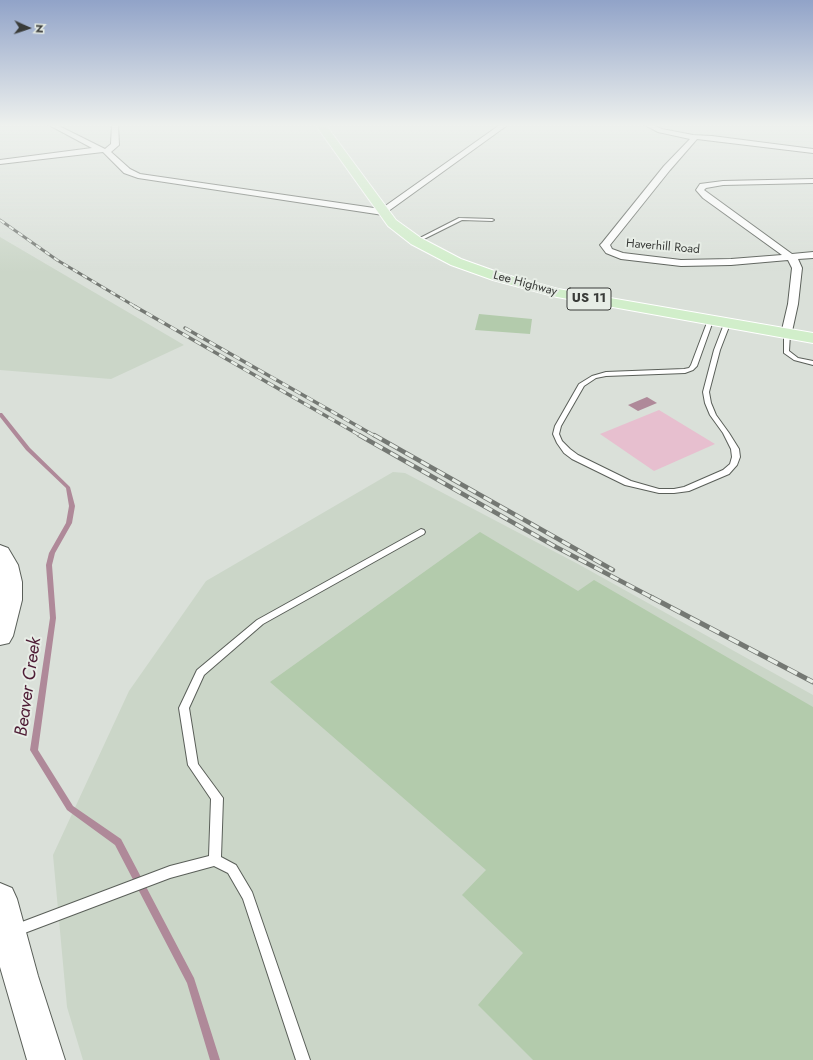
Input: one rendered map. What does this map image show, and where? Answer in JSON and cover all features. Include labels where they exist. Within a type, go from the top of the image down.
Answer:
[{"type":"main road","name":"Lee Highway","points":[[355,173],[392,223],[416,241],[456,262],[494,276],[583,298],[813,338]]},
{"type":"street","points":[[132,173],[149,179],[383,212],[436,173]]},
{"type":"street","name":"Haverhill Road","points":[[662,173],[605,245],[606,248],[613,253],[621,256],[681,262],[731,262],[791,258]]},
{"type":"street","points":[[786,334],[793,304],[797,268],[784,250],[706,196],[700,190],[703,186],[723,183],[813,180]]},
{"type":"street","points":[[791,258],[813,255]]},
{"type":"street","points":[[0,553],[6,565],[10,582],[10,600],[0,636]]},
{"type":"street","points":[[0,899],[20,976],[46,1060]]},
{"type":"lane","points":[[416,241],[461,219],[492,220]]},
{"type":"lane","points":[[710,321],[694,366],[691,369],[606,374],[594,377],[581,386],[558,426],[556,434],[559,442],[575,457],[628,483],[659,491],[686,489],[726,472],[735,461],[735,449],[713,415],[708,403],[706,392],[717,350],[728,324]]},
{"type":"lane","points":[[786,334],[786,352],[796,358],[813,363]]},
{"type":"lane","points":[[215,860],[217,798],[192,765],[184,708],[200,674],[260,622],[421,532]]},
{"type":"lane","points":[[9,933],[170,872],[215,860],[232,869],[248,896],[303,1060]]},
{"type":"shaded area","points":[[0,237],[184,345],[111,379],[0,370]]},
{"type":"shaded area","points":[[647,397],[657,403],[638,411],[628,405]]},
{"type":"shaded area","points":[[659,410],[715,444],[654,471],[600,434]]},
{"type":"shaded area","points":[[393,472],[405,473],[578,564],[813,695],[813,1060],[83,1060],[67,1007],[53,855],[129,691],[206,581]]},
{"type":"building","points":[[479,314],[532,319],[530,334],[475,330]]},
{"type":"building","points":[[480,532],[578,591],[594,580],[813,707],[813,1060],[533,1060],[478,1005],[523,953],[462,895],[486,870],[270,682]]},
{"type":"waterway","name":"Beaver Creek","points":[[0,414],[28,449],[68,488],[72,506],[69,523],[52,553],[49,565],[53,618],[34,750],[70,808],[118,842],[191,981],[215,1060]]},
{"type":"railway","points":[[0,220],[57,260],[136,307]]},
{"type":"railway","points":[[134,306],[361,436]]},
{"type":"railway","points":[[185,328],[375,436]]},
{"type":"railway","points":[[359,435],[556,547],[653,598]]},
{"type":"railway","points":[[374,435],[613,570]]},
{"type":"railway","points":[[651,597],[813,682]]}]
